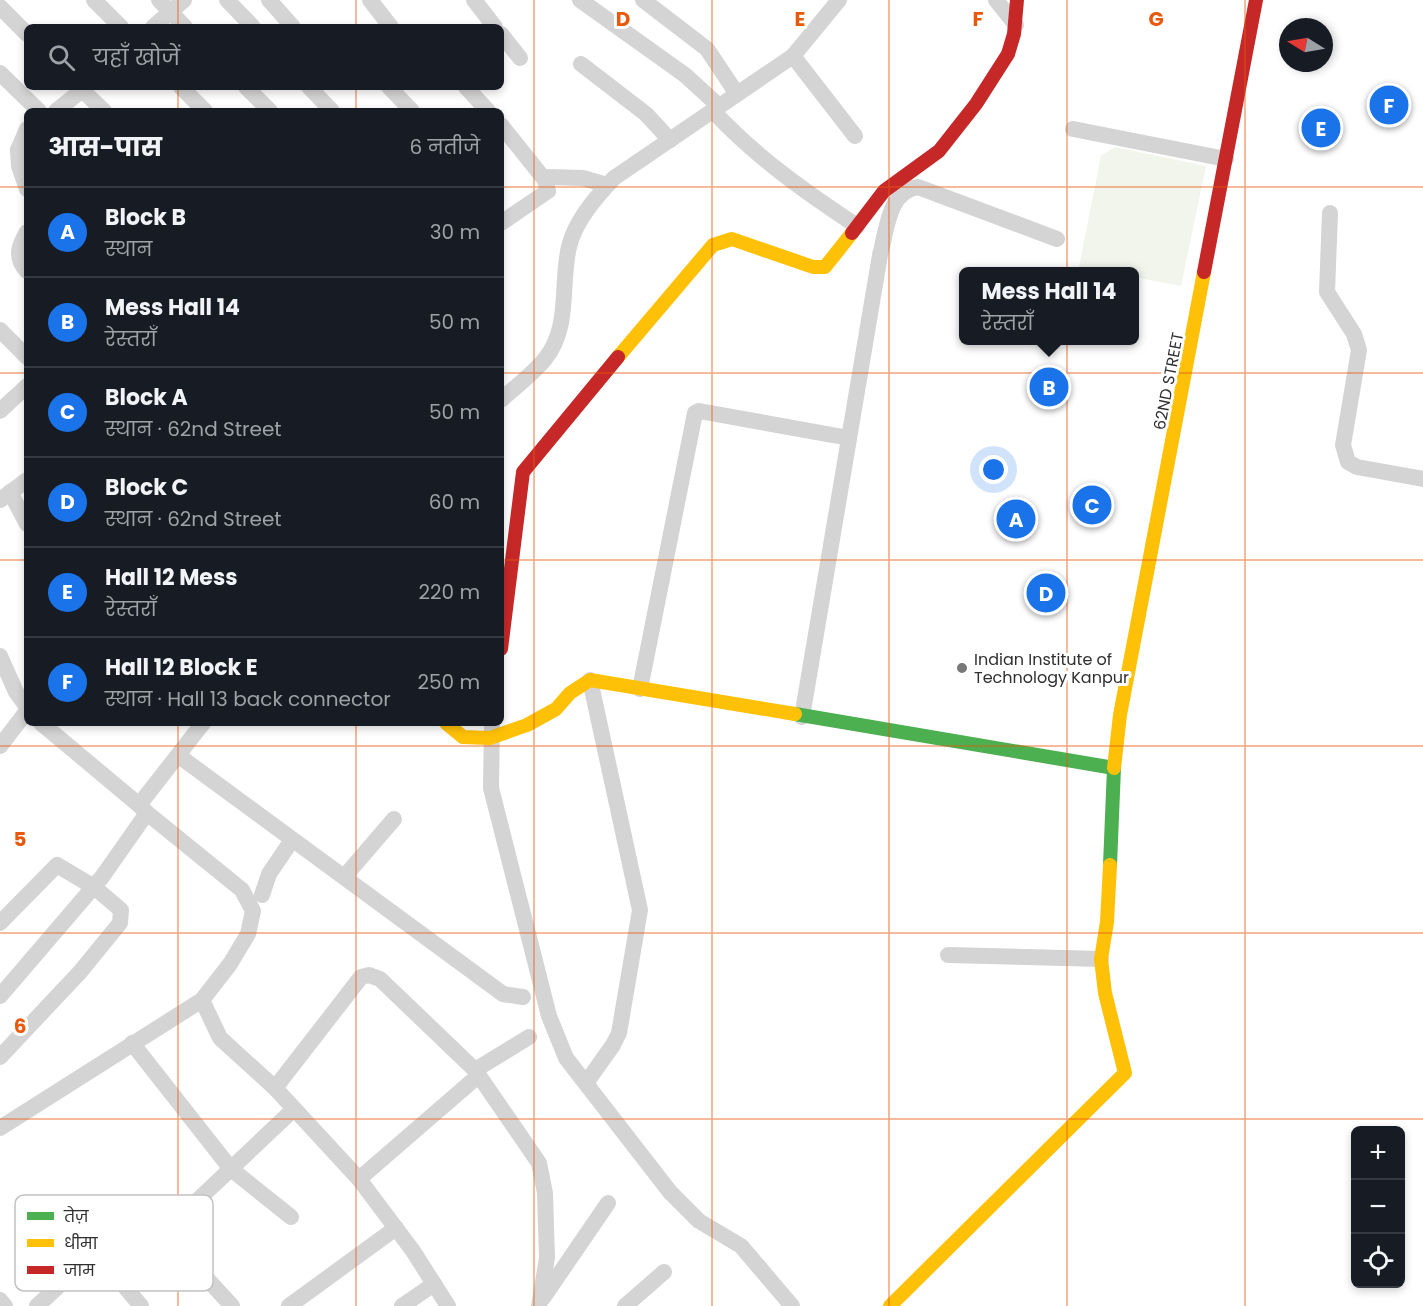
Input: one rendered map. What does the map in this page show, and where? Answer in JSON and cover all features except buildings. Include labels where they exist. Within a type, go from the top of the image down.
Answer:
[{"type":"street","points":[[94,0],[118,24]]},
{"type":"street","points":[[155,24],[164,6],[184,0]]},
{"type":"street","points":[[227,0],[250,24]]},
{"type":"street","points":[[269,0],[289,24]]},
{"type":"street","points":[[370,0],[389,24]]},
{"type":"street","points":[[474,0],[493,24]]},
{"type":"street","points":[[580,0],[685,75],[716,108],[741,141],[777,172],[857,226]]},
{"type":"street","points":[[642,0],[707,50],[737,94]]},
{"type":"street","points":[[504,397],[546,358],[561,325],[569,247],[580,222],[607,185],[793,56],[839,0]]},
{"type":"street","points":[[996,0],[1016,25]]},
{"type":"street","points":[[504,625],[523,472],[531,460],[713,246],[732,240],[813,267],[825,267],[836,256],[877,198],[891,183],[942,149],[1008,55],[1016,25],[1017,0]]},
{"type":"street","name":"62ND STREET","points":[[890,1306],[1125,1072],[1105,993],[1101,959],[1107,922],[1114,768],[1120,716],[1256,0]]},
{"type":"street","points":[[164,6],[182,24]]},
{"type":"street","points":[[0,7],[24,31]]},
{"type":"street","points":[[504,38],[520,58]]},
{"type":"street","points":[[793,56],[855,136]]},
{"type":"street","points":[[581,64],[646,114],[670,140]]},
{"type":"street","points":[[0,73],[36,108]]},
{"type":"street","points":[[60,108],[81,90]]},
{"type":"street","points":[[85,90],[101,108]]},
{"type":"street","points":[[184,90],[202,108]]},
{"type":"street","points":[[249,90],[267,108]]},
{"type":"street","points":[[312,90],[329,108]]},
{"type":"street","points":[[392,90],[409,108]]},
{"type":"street","points":[[469,90],[485,108]]},
{"type":"street","points":[[504,129],[545,180],[548,191],[504,217]]},
{"type":"street","points":[[1073,129],[1226,159]]},
{"type":"street","points":[[22,153],[19,166],[24,180]]},
{"type":"street","points":[[545,180],[548,177],[583,178],[607,185]]},
{"type":"street","points":[[802,717],[880,255],[893,202],[907,189],[918,187],[1057,239]]},
{"type":"street","points":[[1330,213],[1328,292],[1354,334],[1359,350],[1343,444],[1348,462],[1357,467],[1423,479]]},
{"type":"street","points":[[24,237],[19,246],[19,256],[24,265]]},
{"type":"street","points":[[0,330],[24,354]]},
{"type":"street","points":[[0,411],[24,389]]},
{"type":"street","points":[[640,689],[695,413],[699,411],[849,438]]},
{"type":"street","points":[[24,482],[5,496],[24,520]]},
{"type":"street","points":[[0,656],[24,704]]},
{"type":"street","points":[[450,726],[463,737],[526,725],[556,709],[570,693],[590,680],[1114,768]]},
{"type":"street","points":[[586,1083],[619,1033],[640,910],[590,680]]},
{"type":"street","points":[[0,746],[24,713]]},
{"type":"street","points":[[0,1128],[202,1000],[230,964],[248,934],[253,911],[242,890],[45,726]]},
{"type":"street","points":[[0,996],[94,887],[143,809],[201,726]]},
{"type":"street","points":[[491,730],[491,788],[549,1016],[566,1058],[670,1192],[699,1221],[741,1246],[792,1306]]},
{"type":"street","points":[[179,756],[503,994],[523,997]]},
{"type":"street","points":[[345,876],[394,819]]},
{"type":"street","points":[[262,895],[269,874],[292,840]]},
{"type":"street","points":[[0,923],[53,866],[64,867],[94,887],[121,910],[120,922],[80,972],[0,1058]]},
{"type":"street","points":[[948,955],[1101,959]]},
{"type":"street","points":[[275,1088],[361,977],[369,975],[380,978],[477,1073],[538,1163],[545,1193],[547,1258],[540,1305]]},
{"type":"street","points":[[202,1000],[220,1038],[275,1088],[359,1179],[396,1228],[448,1306]]},
{"type":"street","points":[[359,1179],[477,1073],[529,1037]]},
{"type":"street","points":[[132,1043],[231,1169],[291,1217]]},
{"type":"street","points":[[203,1195],[294,1109]]},
{"type":"street","points":[[540,1305],[608,1203]]},
{"type":"street","points":[[289,1306],[396,1228]]},
{"type":"street","points":[[625,1306],[664,1272]]},
{"type":"street","points":[[402,1306],[434,1284]]},
{"type":"street","points":[[213,1285],[232,1306]]},
{"type":"street","points":[[38,1306],[54,1291]]},
{"type":"street","points":[[128,1291],[141,1306]]},
{"type":"street","points":[[0,1300],[5,1306]]},
{"type":"shaded area","points":[[1115,147],[1206,166],[1181,286],[1139,278],[1139,267],[1079,267],[1101,156]]},
{"type":"traffic: fast","points":[[795,714],[1114,768],[1110,865]]},
{"type":"traffic: slow","points":[[618,357],[713,245],[732,239],[813,267],[825,267],[852,233]]},
{"type":"traffic: slow","points":[[1114,768],[1120,715],[1204,272]]},
{"type":"traffic: slow","points":[[450,726],[463,737],[490,738],[527,725],[556,709],[570,693],[590,680],[795,714]]},
{"type":"traffic: slow","points":[[890,1306],[1125,1073],[1105,993],[1101,959],[1107,922],[1110,865]]},
{"type":"traffic: jam","points":[[852,233],[884,191],[939,151],[976,104],[1008,54],[1014,34],[1017,0]]},
{"type":"traffic: jam","points":[[1204,272],[1256,0]]},
{"type":"traffic: jam","points":[[504,625],[523,472],[618,357]]},
{"type":"place","name":"Hall 12 Block E","points":[[1389,105]]},
{"type":"place","name":"Hall 12 Mess","points":[[1321,128]]},
{"type":"place","name":"Mess Hall 14","points":[[1049,387]]},
{"type":"place","name":"Block A","points":[[1092,505]]},
{"type":"place","name":"Block B","points":[[1016,519]]},
{"type":"place","name":"Block C","points":[[1046,593]]},
{"type":"place","name":"Indian Institute of Technology Kanpur","points":[[962,668]]}]
